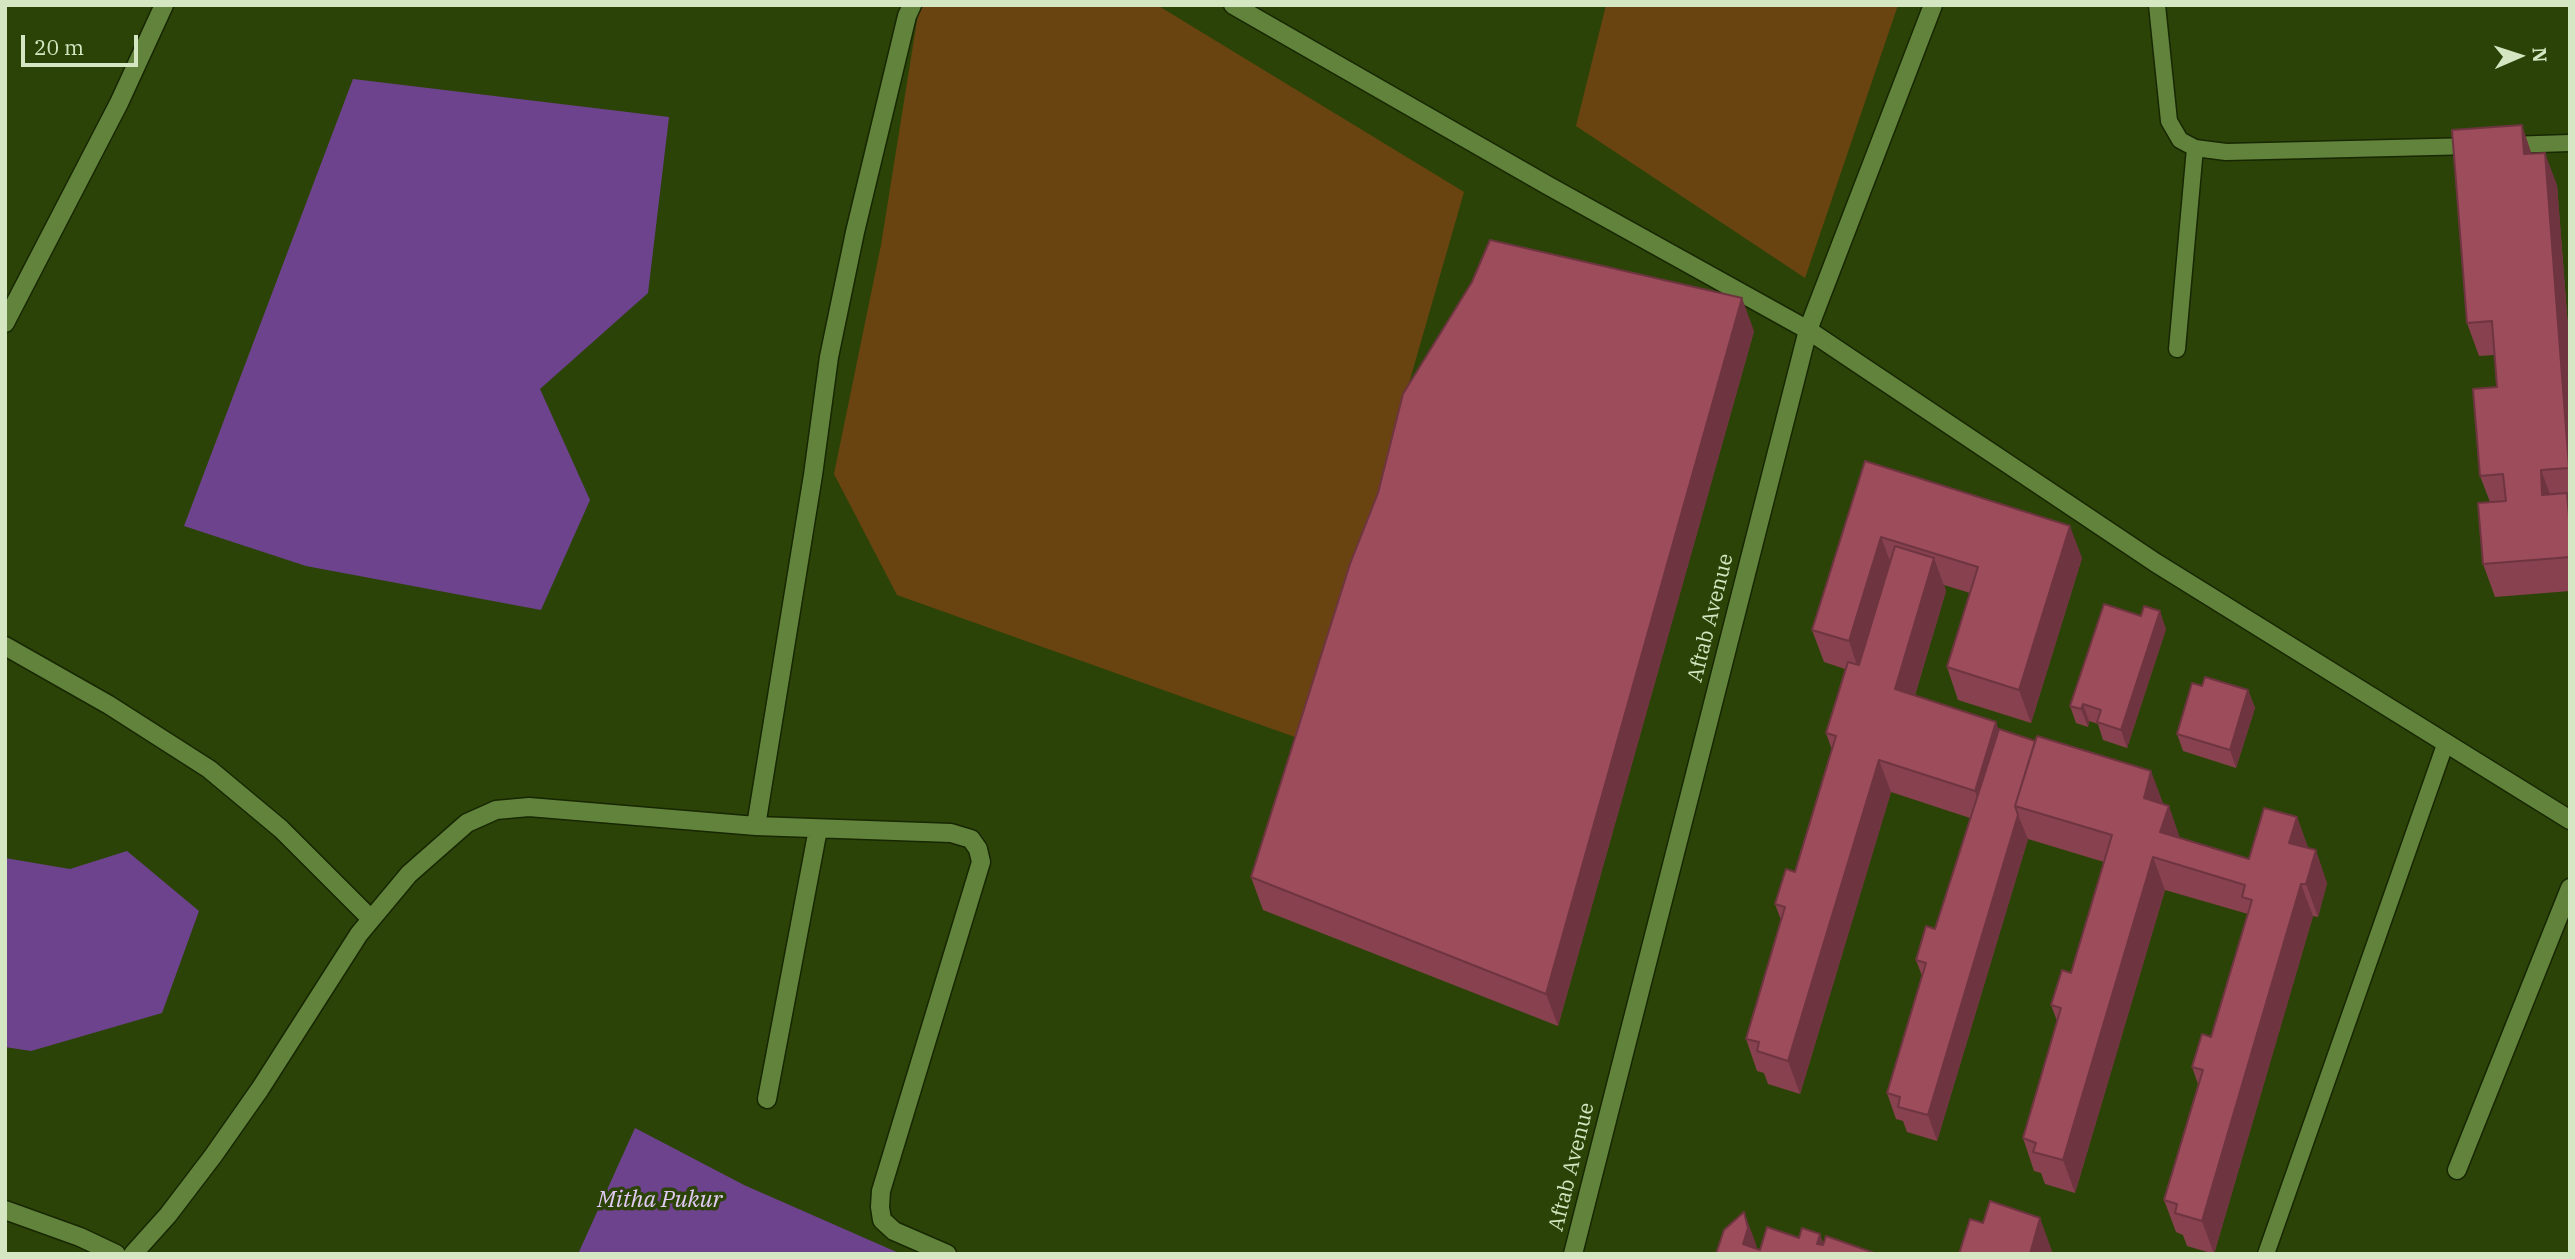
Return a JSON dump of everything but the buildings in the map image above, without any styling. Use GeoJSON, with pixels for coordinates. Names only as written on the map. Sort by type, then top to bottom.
{"type":"FeatureCollection","features":[{"type":"Feature","properties":{"kind":"street"},"geometry":{"type":"LineString","coordinates":[[5,323],[119,103],[164,5]]}},
{"type":"Feature","properties":{"kind":"street"},"geometry":{"type":"LineString","coordinates":[[757,826],[829,357],[855,232],[912,5]]}},
{"type":"Feature","properties":{"kind":"street","name":"Aftab Avenue"},"geometry":{"type":"LineString","coordinates":[[1573,1254],[1808,330],[1933,5]]}},
{"type":"Feature","properties":{"kind":"street"},"geometry":{"type":"LineString","coordinates":[[1235,6],[1547,185],[1808,330],[2156,563],[2570,820]]}},
{"type":"Feature","properties":{"kind":"street"},"geometry":{"type":"LineString","coordinates":[[5,646],[109,705],[209,769],[281,829],[371,919]]}},
{"type":"Feature","properties":{"kind":"street"},"geometry":{"type":"LineString","coordinates":[[133,1254],[168,1215],[221,1145],[359,934],[409,874],[467,823],[495,810],[529,807],[757,826],[951,833],[971,839],[978,849],[981,862],[880,1199],[882,1220],[894,1231],[947,1254]]}},
{"type":"Feature","properties":{"kind":"street"},"geometry":{"type":"LineString","coordinates":[[767,1099],[818,829]]}},
{"type":"Feature","properties":{"kind":"street"},"geometry":{"type":"LineString","coordinates":[[2457,1170],[2570,888]]}},
{"type":"Feature","properties":{"kind":"street"},"geometry":{"type":"LineString","coordinates":[[5,1210],[80,1237],[116,1254]]}},
{"type":"Feature","properties":{"kind":"lane"},"geometry":{"type":"LineString","coordinates":[[2157,5],[2169,121],[2179,140],[2195,148],[2226,152],[2570,143]]}},
{"type":"Feature","properties":{"kind":"lane"},"geometry":{"type":"LineString","coordinates":[[2177,349],[2195,148]]}},
{"type":"Feature","properties":{"kind":"lane"},"geometry":{"type":"LineString","coordinates":[[2266,1254],[2446,742]]}},
{"type":"Feature","properties":{"kind":"shaded area"},"geometry":{"type":"Polygon","coordinates":[[[924,5],[1157,5],[1464,192],[1306,741],[897,595],[834,474],[881,245],[918,14],[924,5]]]}},
{"type":"Feature","properties":{"kind":"shaded area"},"geometry":{"type":"Polygon","coordinates":[[[1606,5],[1898,5],[1805,278],[1576,126],[1606,5]]]}},
{"type":"Feature","properties":{"kind":"water"},"geometry":{"type":"Polygon","coordinates":[[[353,79],[669,117],[648,293],[540,389],[590,500],[541,610],[306,566],[184,526],[353,79]]]}},
{"type":"Feature","properties":{"kind":"water"},"geometry":{"type":"Polygon","coordinates":[[[127,851],[199,911],[162,1013],[31,1051],[5,1047],[5,858],[70,869],[127,851]]]}},
{"type":"Feature","properties":{"kind":"water","name":"Mitha Pukur"},"geometry":{"type":"Polygon","coordinates":[[[635,1128],[744,1185],[901,1254],[578,1254],[635,1128]]]}}]}
